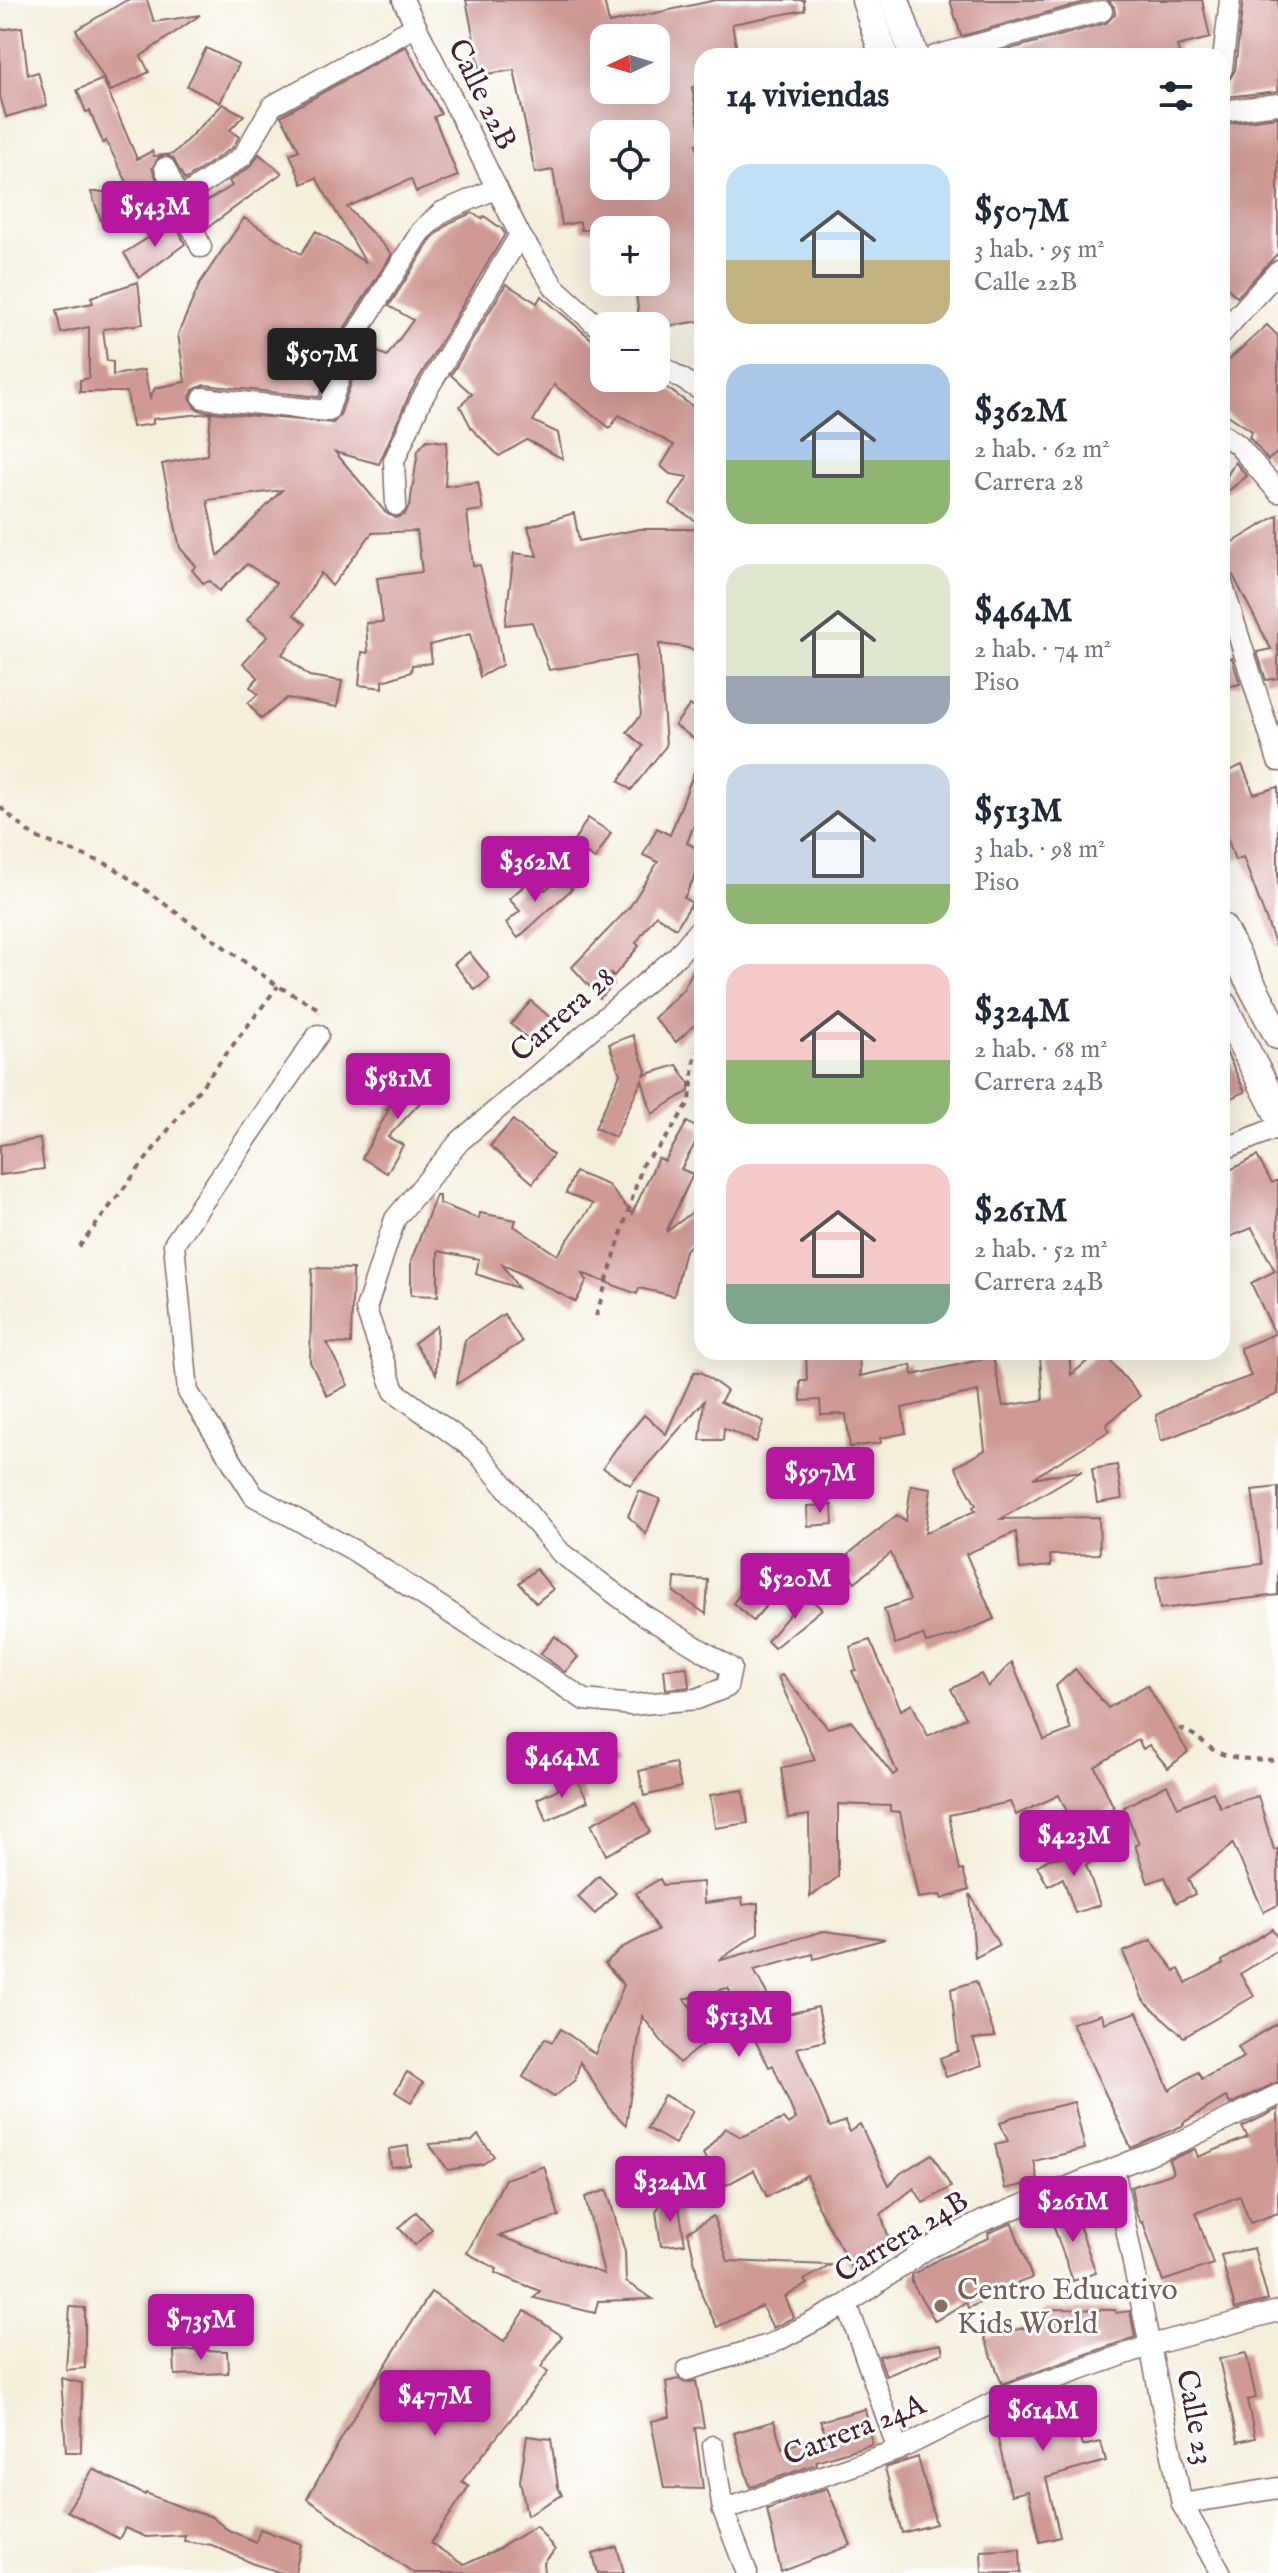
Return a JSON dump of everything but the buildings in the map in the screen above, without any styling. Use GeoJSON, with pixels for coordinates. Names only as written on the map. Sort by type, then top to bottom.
{"type":"FeatureCollection","features":[{"type":"Feature","properties":{"kind":"main road"},"geometry":{"type":"LineString","coordinates":[[866,0],[881,48]]}},
{"type":"Feature","properties":{"kind":"main road"},"geometry":{"type":"LineString","coordinates":[[895,0],[911,48]]}},
{"type":"Feature","properties":{"kind":"main road"},"geometry":{"type":"LineString","coordinates":[[1230,944],[1278,1035]]}},
{"type":"Feature","properties":{"kind":"main road"},"geometry":{"type":"LineString","coordinates":[[1230,1020],[1278,1113]]}},
{"type":"Feature","properties":{"kind":"street","name":"Calle 22B"},"geometry":{"type":"LineString","coordinates":[[403,0],[520,235],[555,288],[590,319]]}},
{"type":"Feature","properties":{"kind":"street"},"geometry":{"type":"LineString","coordinates":[[1224,48],[1230,0]]}},
{"type":"Feature","properties":{"kind":"street"},"geometry":{"type":"LineString","coordinates":[[965,48],[1102,11]]}},
{"type":"Feature","properties":{"kind":"street","name":"Calle 22B"},"geometry":{"type":"LineString","coordinates":[[180,199],[243,156],[272,106],[416,26]]}},
{"type":"Feature","properties":{"kind":"street"},"geometry":{"type":"LineString","coordinates":[[1230,110],[1278,104]]}},
{"type":"Feature","properties":{"kind":"street"},"geometry":{"type":"LineString","coordinates":[[165,168],[201,247]]}},
{"type":"Feature","properties":{"kind":"street","name":"Calle 22B"},"geometry":{"type":"LineString","coordinates":[[203,398],[328,411],[353,339],[422,230],[442,212],[497,188]]}},
{"type":"Feature","properties":{"kind":"street"},"geometry":{"type":"LineString","coordinates":[[396,505],[394,461],[421,400],[520,235]]}},
{"type":"Feature","properties":{"kind":"street"},"geometry":{"type":"LineString","coordinates":[[1230,324],[1278,271]]}},
{"type":"Feature","properties":{"kind":"street"},"geometry":{"type":"LineString","coordinates":[[670,372],[694,386]]}},
{"type":"Feature","properties":{"kind":"street"},"geometry":{"type":"LineString","coordinates":[[1230,439],[1278,492]]}},
{"type":"Feature","properties":{"kind":"street"},"geometry":{"type":"LineString","coordinates":[[1230,608],[1278,761]]}},
{"type":"Feature","properties":{"kind":"street","name":"Carrera 28"},"geometry":{"type":"LineString","coordinates":[[318,1035],[174,1244],[188,1392],[254,1496],[353,1550],[585,1700],[631,1705],[697,1699],[727,1687],[731,1668],[642,1614],[561,1553],[476,1451],[394,1391],[366,1309],[395,1219],[460,1141],[678,955],[694,936]]}},
{"type":"Feature","properties":{"kind":"street"},"geometry":{"type":"LineString","coordinates":[[1230,1147],[1278,1127]]}},
{"type":"Feature","properties":{"kind":"street","name":"Carrera 24B"},"geometry":{"type":"LineString","coordinates":[[687,2370],[771,2344],[847,2304],[925,2250],[983,2221],[1182,2141],[1278,2095]]}},
{"type":"Feature","properties":{"kind":"street","name":"Calle 23"},"geometry":{"type":"LineString","coordinates":[[1114,2169],[1182,2504],[1221,2573]]}},
{"type":"Feature","properties":{"kind":"street"},"geometry":{"type":"LineString","coordinates":[[847,2304],[898,2450]]}},
{"type":"Feature","properties":{"kind":"street","name":"Carrera 24A"},"geometry":{"type":"LineString","coordinates":[[723,2510],[898,2450],[1006,2396],[1151,2345],[1278,2311]]}},
{"type":"Feature","properties":{"kind":"street"},"geometry":{"type":"LineString","coordinates":[[713,2446],[723,2510],[747,2573]]}},
{"type":"Feature","properties":{"kind":"street"},"geometry":{"type":"LineString","coordinates":[[1182,2504],[1278,2488]]}},
{"type":"Feature","properties":{"kind":"path"},"geometry":{"type":"LineString","coordinates":[[0,807],[33,836],[112,866],[278,986],[319,1009],[318,1035]]}},
{"type":"Feature","properties":{"kind":"path"},"geometry":{"type":"LineString","coordinates":[[79,1247],[278,986]]}},
{"type":"Feature","properties":{"kind":"path"},"geometry":{"type":"LineString","coordinates":[[596,1316],[643,1163],[663,1143],[690,1101],[694,1065]]}},
{"type":"Feature","properties":{"kind":"path"},"geometry":{"type":"LineString","coordinates":[[1179,1728],[1198,1735],[1214,1750],[1240,1758],[1278,1760]]}},
{"type":"Feature","properties":{"kind":"place","name":"Centro Educativo Kids World"},"geometry":{"type":"Point","coordinates":[941,2306]}}]}
